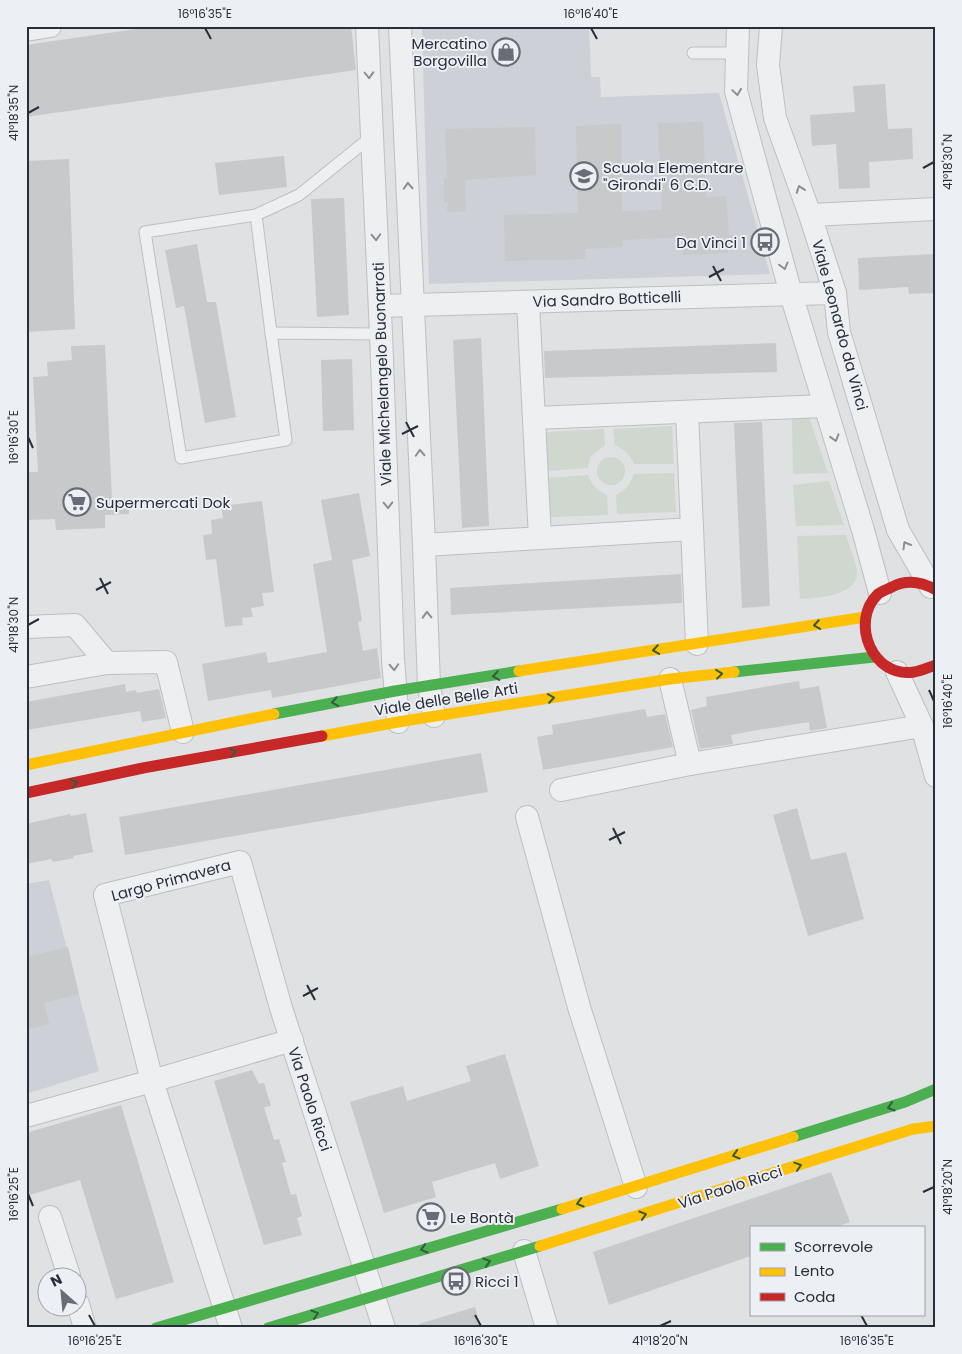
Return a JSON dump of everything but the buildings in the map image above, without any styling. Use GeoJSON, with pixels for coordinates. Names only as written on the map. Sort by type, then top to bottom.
{"type":"FeatureCollection","features":[{"type":"Feature","properties":{"kind":"street"},"geometry":{"type":"LineString","coordinates":[[26,30],[50,26]]}},
{"type":"Feature","properties":{"kind":"street","name":"Viale Michelangelo Buonarroti"},"geometry":{"type":"LineString","coordinates":[[367,26],[395,691],[398,722]]}},
{"type":"Feature","properties":{"kind":"street"},"geometry":{"type":"LineString","coordinates":[[400,26],[414,305],[428,686],[434,716]]}},
{"type":"Feature","properties":{"kind":"street"},"geometry":{"type":"LineString","coordinates":[[738,26],[736,91],[791,294],[863,530],[880,593]]}},
{"type":"Feature","properties":{"kind":"street","name":"Viale Leonardo da Vinci"},"geometry":{"type":"LineString","coordinates":[[771,26],[768,65],[775,118],[835,293],[839,332],[898,530],[934,589]]}},
{"type":"Feature","properties":{"kind":"street"},"geometry":{"type":"LineString","coordinates":[[810,216],[936,209]]}},
{"type":"Feature","properties":{"kind":"street","name":"Via Sandro Botticelli"},"geometry":{"type":"LineString","coordinates":[[380,306],[835,293]]}},
{"type":"Feature","properties":{"kind":"street"},"geometry":{"type":"LineString","coordinates":[[528,302],[540,538]]}},
{"type":"Feature","properties":{"kind":"street"},"geometry":{"type":"LineString","coordinates":[[534,418],[825,406]]}},
{"type":"Feature","properties":{"kind":"street"},"geometry":{"type":"LineString","coordinates":[[687,412],[697,644]]}},
{"type":"Feature","properties":{"kind":"street"},"geometry":{"type":"LineString","coordinates":[[424,544],[692,529]]}},
{"type":"Feature","properties":{"kind":"street"},"geometry":{"type":"LineString","coordinates":[[934,589],[913,582],[891,585],[870,603],[865,617],[864,631],[867,645],[874,657],[884,666],[897,672],[918,672],[925,671],[936,665]]}},
{"type":"Feature","properties":{"kind":"street","name":"Viale delle Belle Arti"},"geometry":{"type":"LineString","coordinates":[[26,765],[395,691],[865,617]]}},
{"type":"Feature","properties":{"kind":"street"},"geometry":{"type":"LineString","coordinates":[[26,627],[75,625],[107,663]]}},
{"type":"Feature","properties":{"kind":"street","name":"Viale delle Belle Arti"},"geometry":{"type":"LineString","coordinates":[[26,793],[143,768],[434,716],[670,679],[874,657]]}},
{"type":"Feature","properties":{"kind":"street"},"geometry":{"type":"LineString","coordinates":[[26,677],[107,663],[166,662],[183,732]]}},
{"type":"Feature","properties":{"kind":"street"},"geometry":{"type":"LineString","coordinates":[[897,672],[922,726],[936,776]]}},
{"type":"Feature","properties":{"kind":"street"},"geometry":{"type":"LineString","coordinates":[[670,679],[690,764]]}},
{"type":"Feature","properties":{"kind":"street"},"geometry":{"type":"LineString","coordinates":[[561,790],[690,764],[922,726]]}},
{"type":"Feature","properties":{"kind":"street"},"geometry":{"type":"LineString","coordinates":[[527,817],[579,1007],[636,1187]]}},
{"type":"Feature","properties":{"kind":"street","name":"Largo Primavera"},"geometry":{"type":"LineString","coordinates":[[152,1081],[105,895],[240,862],[281,1008],[292,1040]]}},
{"type":"Feature","properties":{"kind":"street","name":"Via Paolo Ricci"},"geometry":{"type":"LineString","coordinates":[[26,1116],[292,1040],[384,1328]]}},
{"type":"Feature","properties":{"kind":"street"},"geometry":{"type":"LineString","coordinates":[[152,1081],[228,1317]]}},
{"type":"Feature","properties":{"kind":"street","name":"Via Paolo Ricci"},"geometry":{"type":"LineString","coordinates":[[156,1328],[228,1317],[365,1266],[636,1187],[905,1102],[936,1089]]}},
{"type":"Feature","properties":{"kind":"street","name":"Via Paolo Ricci"},"geometry":{"type":"LineString","coordinates":[[268,1328],[654,1211],[913,1129],[936,1126]]}},
{"type":"Feature","properties":{"kind":"street"},"geometry":{"type":"LineString","coordinates":[[50,1217],[66,1266]]}},
{"type":"Feature","properties":{"kind":"street"},"geometry":{"type":"LineString","coordinates":[[524,1251],[547,1328]]}},
{"type":"Feature","properties":{"kind":"lane"},"geometry":{"type":"LineString","coordinates":[[693,53],[737,53]]}},
{"type":"Feature","properties":{"kind":"lane"},"geometry":{"type":"LineString","coordinates":[[256,215],[286,440],[181,458],[145,232],[256,215],[299,195],[371,137]]}},
{"type":"Feature","properties":{"kind":"lane"},"geometry":{"type":"LineString","coordinates":[[271,334],[381,334]]}},
{"type":"Feature","properties":{"kind":"shaded area","name":"Scuola Elementare \"Girondi\" 6 C.D."},"geometry":{"type":"Polygon","coordinates":[[[422,26],[589,26],[591,77],[600,77],[601,97],[719,93],[770,274],[429,284],[422,26]]]}},
{"type":"Feature","properties":{"kind":"shaded area"},"geometry":{"type":"Polygon","coordinates":[[[809,417],[828,473],[793,474],[792,418],[809,417]]]}},
{"type":"Feature","properties":{"kind":"shaded area"},"geometry":{"type":"Polygon","coordinates":[[[672,426],[674,464],[634,464],[627,453],[615,445],[613,429],[672,426]]]}},
{"type":"Feature","properties":{"kind":"shaded area"},"geometry":{"type":"Polygon","coordinates":[[[604,429],[605,445],[590,457],[588,468],[548,471],[546,432],[604,429]]]}},
{"type":"Feature","properties":{"kind":"shaded area"},"geometry":{"type":"Polygon","coordinates":[[[611,457],[621,461],[625,471],[621,481],[611,485],[601,481],[597,471],[601,461],[611,457]]]}},
{"type":"Feature","properties":{"kind":"shaded area"},"geometry":{"type":"Polygon","coordinates":[[[674,473],[676,512],[617,514],[616,495],[627,487],[634,474],[674,473]]]}},
{"type":"Feature","properties":{"kind":"shaded area"},"geometry":{"type":"Polygon","coordinates":[[[588,475],[595,487],[607,495],[608,515],[549,517],[548,478],[588,475]]]}},
{"type":"Feature","properties":{"kind":"shaded area"},"geometry":{"type":"Polygon","coordinates":[[[829,481],[844,525],[796,526],[793,485],[829,481]]]}},
{"type":"Feature","properties":{"kind":"shaded area"},"geometry":{"type":"Polygon","coordinates":[[[846,535],[857,573],[855,581],[850,587],[834,594],[800,599],[797,536],[846,535]]]}},
{"type":"Feature","properties":{"kind":"shaded area"},"geometry":{"type":"Polygon","coordinates":[[[49,880],[99,1071],[26,1094],[26,884],[49,880]]]}},
{"type":"Feature","properties":{"kind":"traffic: fast"},"geometry":{"type":"LineString","coordinates":[[734,672],[874,657]]}},
{"type":"Feature","properties":{"kind":"traffic: fast"},"geometry":{"type":"LineString","coordinates":[[274,714],[395,691],[519,671]]}},
{"type":"Feature","properties":{"kind":"traffic: fast"},"geometry":{"type":"LineString","coordinates":[[793,1137],[905,1102],[936,1089]]}},
{"type":"Feature","properties":{"kind":"traffic: fast"},"geometry":{"type":"LineString","coordinates":[[156,1328],[562,1209]]}},
{"type":"Feature","properties":{"kind":"traffic: fast"},"geometry":{"type":"LineString","coordinates":[[268,1328],[540,1246]]}},
{"type":"Feature","properties":{"kind":"traffic: slow"},"geometry":{"type":"LineString","coordinates":[[519,671],[865,617]]}},
{"type":"Feature","properties":{"kind":"traffic: slow"},"geometry":{"type":"LineString","coordinates":[[322,736],[398,722],[670,679],[734,672]]}},
{"type":"Feature","properties":{"kind":"traffic: slow"},"geometry":{"type":"LineString","coordinates":[[26,765],[274,714]]}},
{"type":"Feature","properties":{"kind":"traffic: slow"},"geometry":{"type":"LineString","coordinates":[[540,1246],[913,1129],[936,1126]]}},
{"type":"Feature","properties":{"kind":"traffic: slow"},"geometry":{"type":"LineString","coordinates":[[562,1209],[793,1137]]}},
{"type":"Feature","properties":{"kind":"traffic: jam"},"geometry":{"type":"LineString","coordinates":[[936,590],[925,585],[909,582],[883,591],[878,594],[870,606],[866,619],[866,633],[870,646],[877,658],[887,667],[899,672],[914,672],[936,665]]}},
{"type":"Feature","properties":{"kind":"traffic: jam"},"geometry":{"type":"LineString","coordinates":[[26,793],[143,768],[322,736]]}},
{"type":"Feature","properties":{"kind":"place","name":"Mercatino Borgovilla"},"geometry":{"type":"Point","coordinates":[506,52]}},
{"type":"Feature","properties":{"kind":"place","name":"Scuola Elementare \"Girondi\" 6 C.D."},"geometry":{"type":"Point","coordinates":[584,176]}},
{"type":"Feature","properties":{"kind":"place","name":"Da Vinci 1"},"geometry":{"type":"Point","coordinates":[765,242]}},
{"type":"Feature","properties":{"kind":"place","name":"Supermercati Dok"},"geometry":{"type":"Point","coordinates":[77,502]}},
{"type":"Feature","properties":{"kind":"place","name":"Le Bontà"},"geometry":{"type":"Point","coordinates":[431,1217]}},
{"type":"Feature","properties":{"kind":"place","name":"Ricci 1"},"geometry":{"type":"Point","coordinates":[456,1281]}}]}
